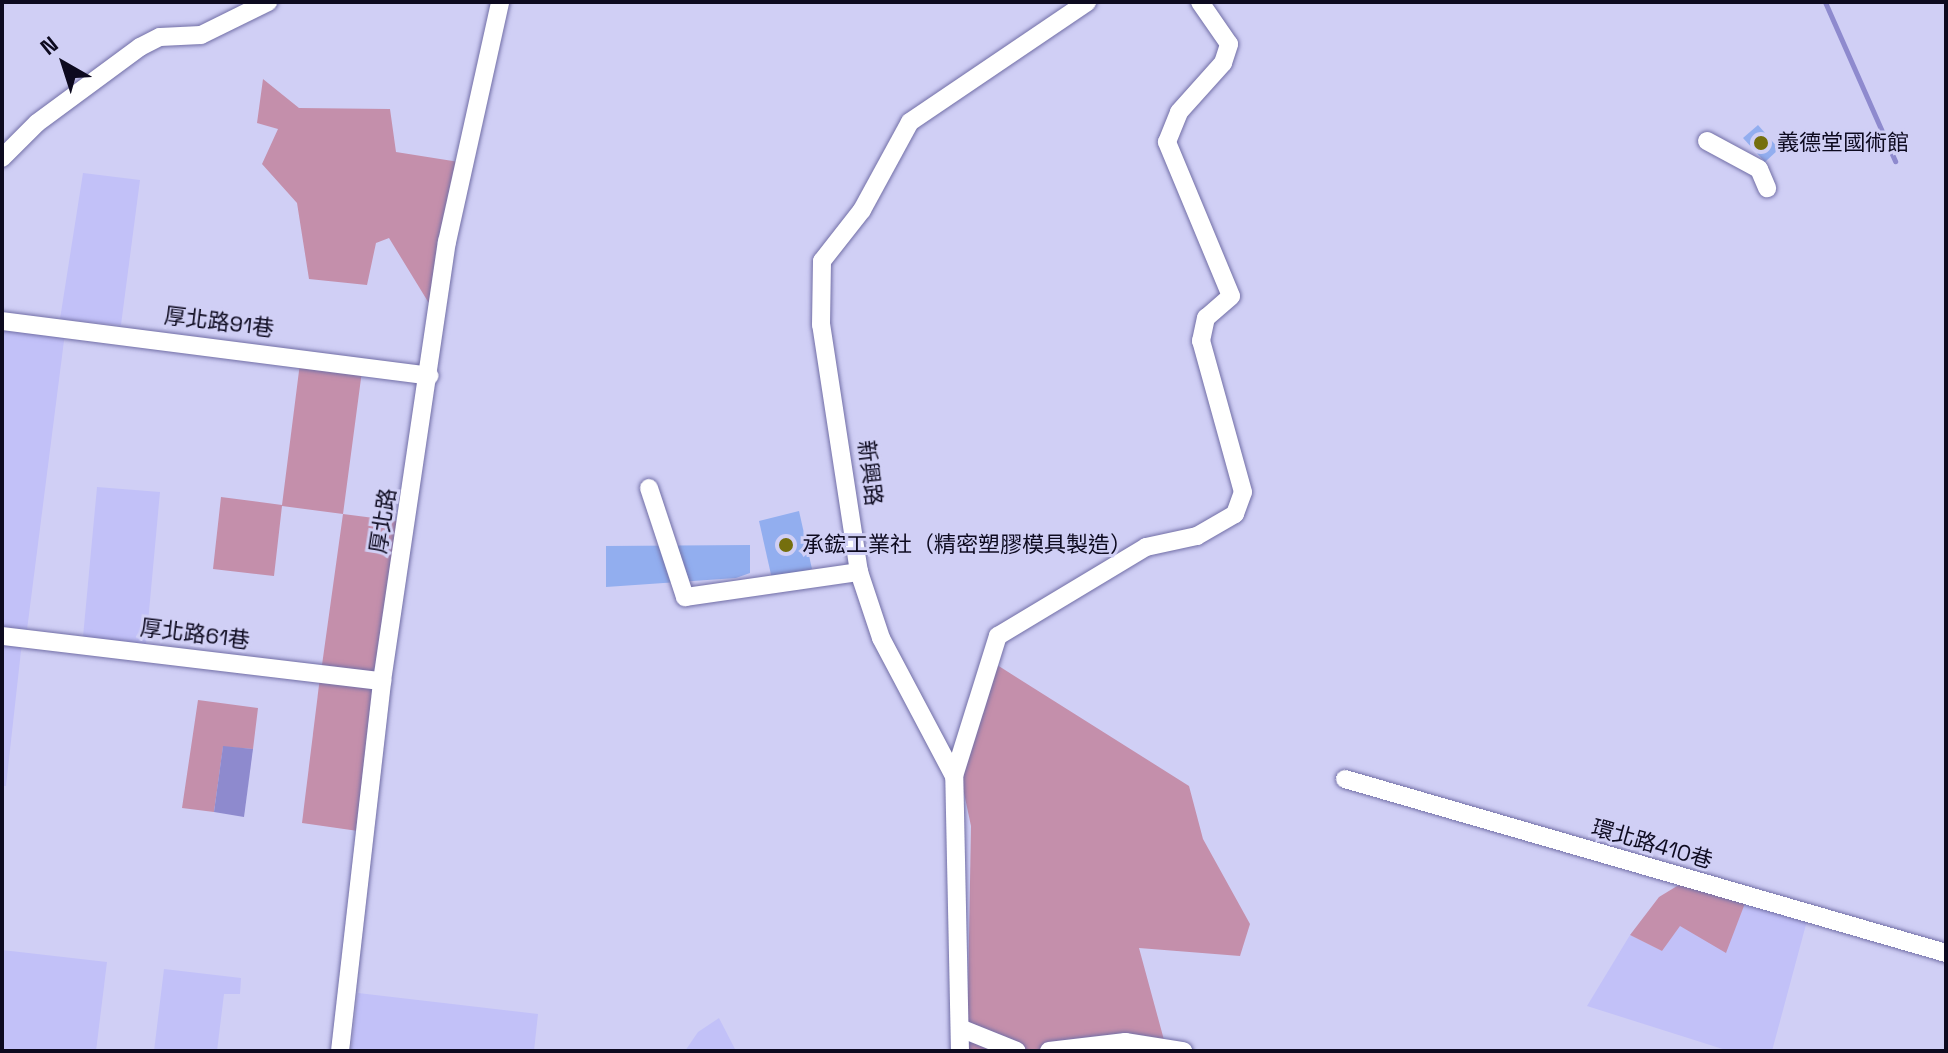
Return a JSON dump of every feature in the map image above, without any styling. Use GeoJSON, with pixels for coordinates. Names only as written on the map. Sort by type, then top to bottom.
{"type":"FeatureCollection","features":[{"type":"Feature","properties":{"kind":"street"},"geometry":{"type":"LineString","coordinates":[[2,158],[37,123],[140,47],[160,37],[201,35],[268,2]]}},
{"type":"Feature","properties":{"kind":"street","name":"厚北路"},"geometry":{"type":"LineString","coordinates":[[340,1051],[382,681],[447,242],[500,2]]}},
{"type":"Feature","properties":{"kind":"street","name":"新興路"},"geometry":{"type":"LineString","coordinates":[[960,1051],[954,776],[881,638],[859,572],[821,325],[822,261],[862,210],[910,122],[1087,2]]}},
{"type":"Feature","properties":{"kind":"street"},"geometry":{"type":"LineString","coordinates":[[954,776],[998,636],[1146,547],[1197,536],[1223,522],[1235,514],[1243,492],[1201,341],[1206,318],[1231,296],[1167,142],[1179,112],[1223,63],[1229,44],[1200,2]]}},
{"type":"Feature","properties":{"kind":"street"},"geometry":{"type":"LineString","coordinates":[[1707,141],[1759,169],[1767,188]]}},
{"type":"Feature","properties":{"kind":"street","name":"厚北路91巷"},"geometry":{"type":"LineString","coordinates":[[2,321],[429,376]]}},
{"type":"Feature","properties":{"kind":"street"},"geometry":{"type":"LineString","coordinates":[[649,488],[685,597],[859,572]]}},
{"type":"Feature","properties":{"kind":"street","name":"厚北路61巷"},"geometry":{"type":"LineString","coordinates":[[2,636],[382,681]]}},
{"type":"Feature","properties":{"kind":"street","name":"環北路410巷"},"geometry":{"type":"LineString","coordinates":[[1345,779],[1946,953]]}},
{"type":"Feature","properties":{"kind":"street"},"geometry":{"type":"LineString","coordinates":[[960,1028],[1017,1051]]}},
{"type":"Feature","properties":{"kind":"street"},"geometry":{"type":"LineString","coordinates":[[1049,1051],[1125,1042],[1183,1051]]}},
{"type":"Feature","properties":{"kind":"shaded area"},"geometry":{"type":"Polygon","coordinates":[[[263,79],[299,108],[390,109],[396,152],[459,162],[438,318],[389,238],[376,243],[367,285],[309,279],[297,203],[262,164],[278,129],[257,123],[263,79]]]}},
{"type":"Feature","properties":{"kind":"shaded area"},"geometry":{"type":"Polygon","coordinates":[[[83,173],[140,180],[121,325],[60,319],[83,173]]]}},
{"type":"Feature","properties":{"kind":"shaded area"},"geometry":{"type":"Polygon","coordinates":[[[2,325],[65,333],[27,630],[2,627],[2,325]]]}},
{"type":"Feature","properties":{"kind":"shaded area"},"geometry":{"type":"Polygon","coordinates":[[[300,363],[362,371],[343,514],[282,506],[274,576],[213,569],[221,497],[282,505],[300,363]]]}},
{"type":"Feature","properties":{"kind":"shaded area"},"geometry":{"type":"Polygon","coordinates":[[[97,487],[160,492],[146,644],[83,637],[97,487]]]}},
{"type":"Feature","properties":{"kind":"shaded area"},"geometry":{"type":"Polygon","coordinates":[[[343,514],[405,522],[382,668],[374,672],[322,665],[343,514]]]}},
{"type":"Feature","properties":{"kind":"shaded area"},"geometry":{"type":"Polygon","coordinates":[[[2,639],[22,642],[6,786],[2,786],[2,639]]]}},
{"type":"Feature","properties":{"kind":"shaded area"},"geometry":{"type":"Polygon","coordinates":[[[994,663],[1189,786],[1203,839],[1250,924],[1240,956],[1139,948],[1167,1051],[967,1051],[971,826],[958,765],[994,663]]]}},
{"type":"Feature","properties":{"kind":"shaded area"},"geometry":{"type":"Polygon","coordinates":[[[320,677],[374,683],[365,832],[302,823],[320,677]]]}},
{"type":"Feature","properties":{"kind":"shaded area"},"geometry":{"type":"Polygon","coordinates":[[[198,700],[258,708],[253,749],[223,747],[214,812],[182,808],[198,700]]]}},
{"type":"Feature","properties":{"kind":"shaded area"},"geometry":{"type":"Polygon","coordinates":[[[223,746],[253,749],[244,817],[214,812],[223,746]]]}},
{"type":"Feature","properties":{"kind":"shaded area"},"geometry":{"type":"Polygon","coordinates":[[[1682,883],[1747,898],[1726,953],[1680,926],[1662,951],[1630,935],[1659,897],[1682,883]]]}},
{"type":"Feature","properties":{"kind":"shaded area"},"geometry":{"type":"Polygon","coordinates":[[[1747,898],[1808,917],[1772,1051],[1729,1051],[1587,1006],[1630,935],[1662,951],[1680,925],[1747,898]]]}},
{"type":"Feature","properties":{"kind":"shaded area"},"geometry":{"type":"Polygon","coordinates":[[[2,950],[107,962],[96,1051],[2,1051],[2,950]]]}},
{"type":"Feature","properties":{"kind":"shaded area"},"geometry":{"type":"Polygon","coordinates":[[[164,969],[241,978],[240,994],[224,994],[217,1051],[154,1051],[164,969]]]}},
{"type":"Feature","properties":{"kind":"shaded area"},"geometry":{"type":"Polygon","coordinates":[[[358,993],[538,1014],[534,1051],[351,1051],[358,993]]]}},
{"type":"Feature","properties":{"kind":"shaded area"},"geometry":{"type":"Polygon","coordinates":[[[719,1018],[736,1051],[685,1051],[698,1032],[719,1018]]]}},
{"type":"Feature","properties":{"kind":"building","name":"義德堂國術館"},"geometry":{"type":"Polygon","coordinates":[[[1758,125],[1779,149],[1765,162],[1743,138],[1758,125]]]}},
{"type":"Feature","properties":{"kind":"building","name":"承鋐工業社（精密塑膠模具製造）"},"geometry":{"type":"Polygon","coordinates":[[[799,511],[812,569],[772,579],[759,521],[799,511]]]}},
{"type":"Feature","properties":{"kind":"building"},"geometry":{"type":"Polygon","coordinates":[[[750,545],[750,573],[736,578],[606,587],[606,546],[750,545]]]}},
{"type":"Feature","properties":{"kind":"waterway"},"geometry":{"type":"LineString","coordinates":[[1825,2],[1895,161]]}},
{"type":"Feature","properties":{"kind":"place","name":"義德堂國術館"},"geometry":{"type":"Point","coordinates":[1761,143]}},
{"type":"Feature","properties":{"kind":"place","name":"承鋐工業社（精密塑膠模具製造）"},"geometry":{"type":"Point","coordinates":[786,545]}}]}
